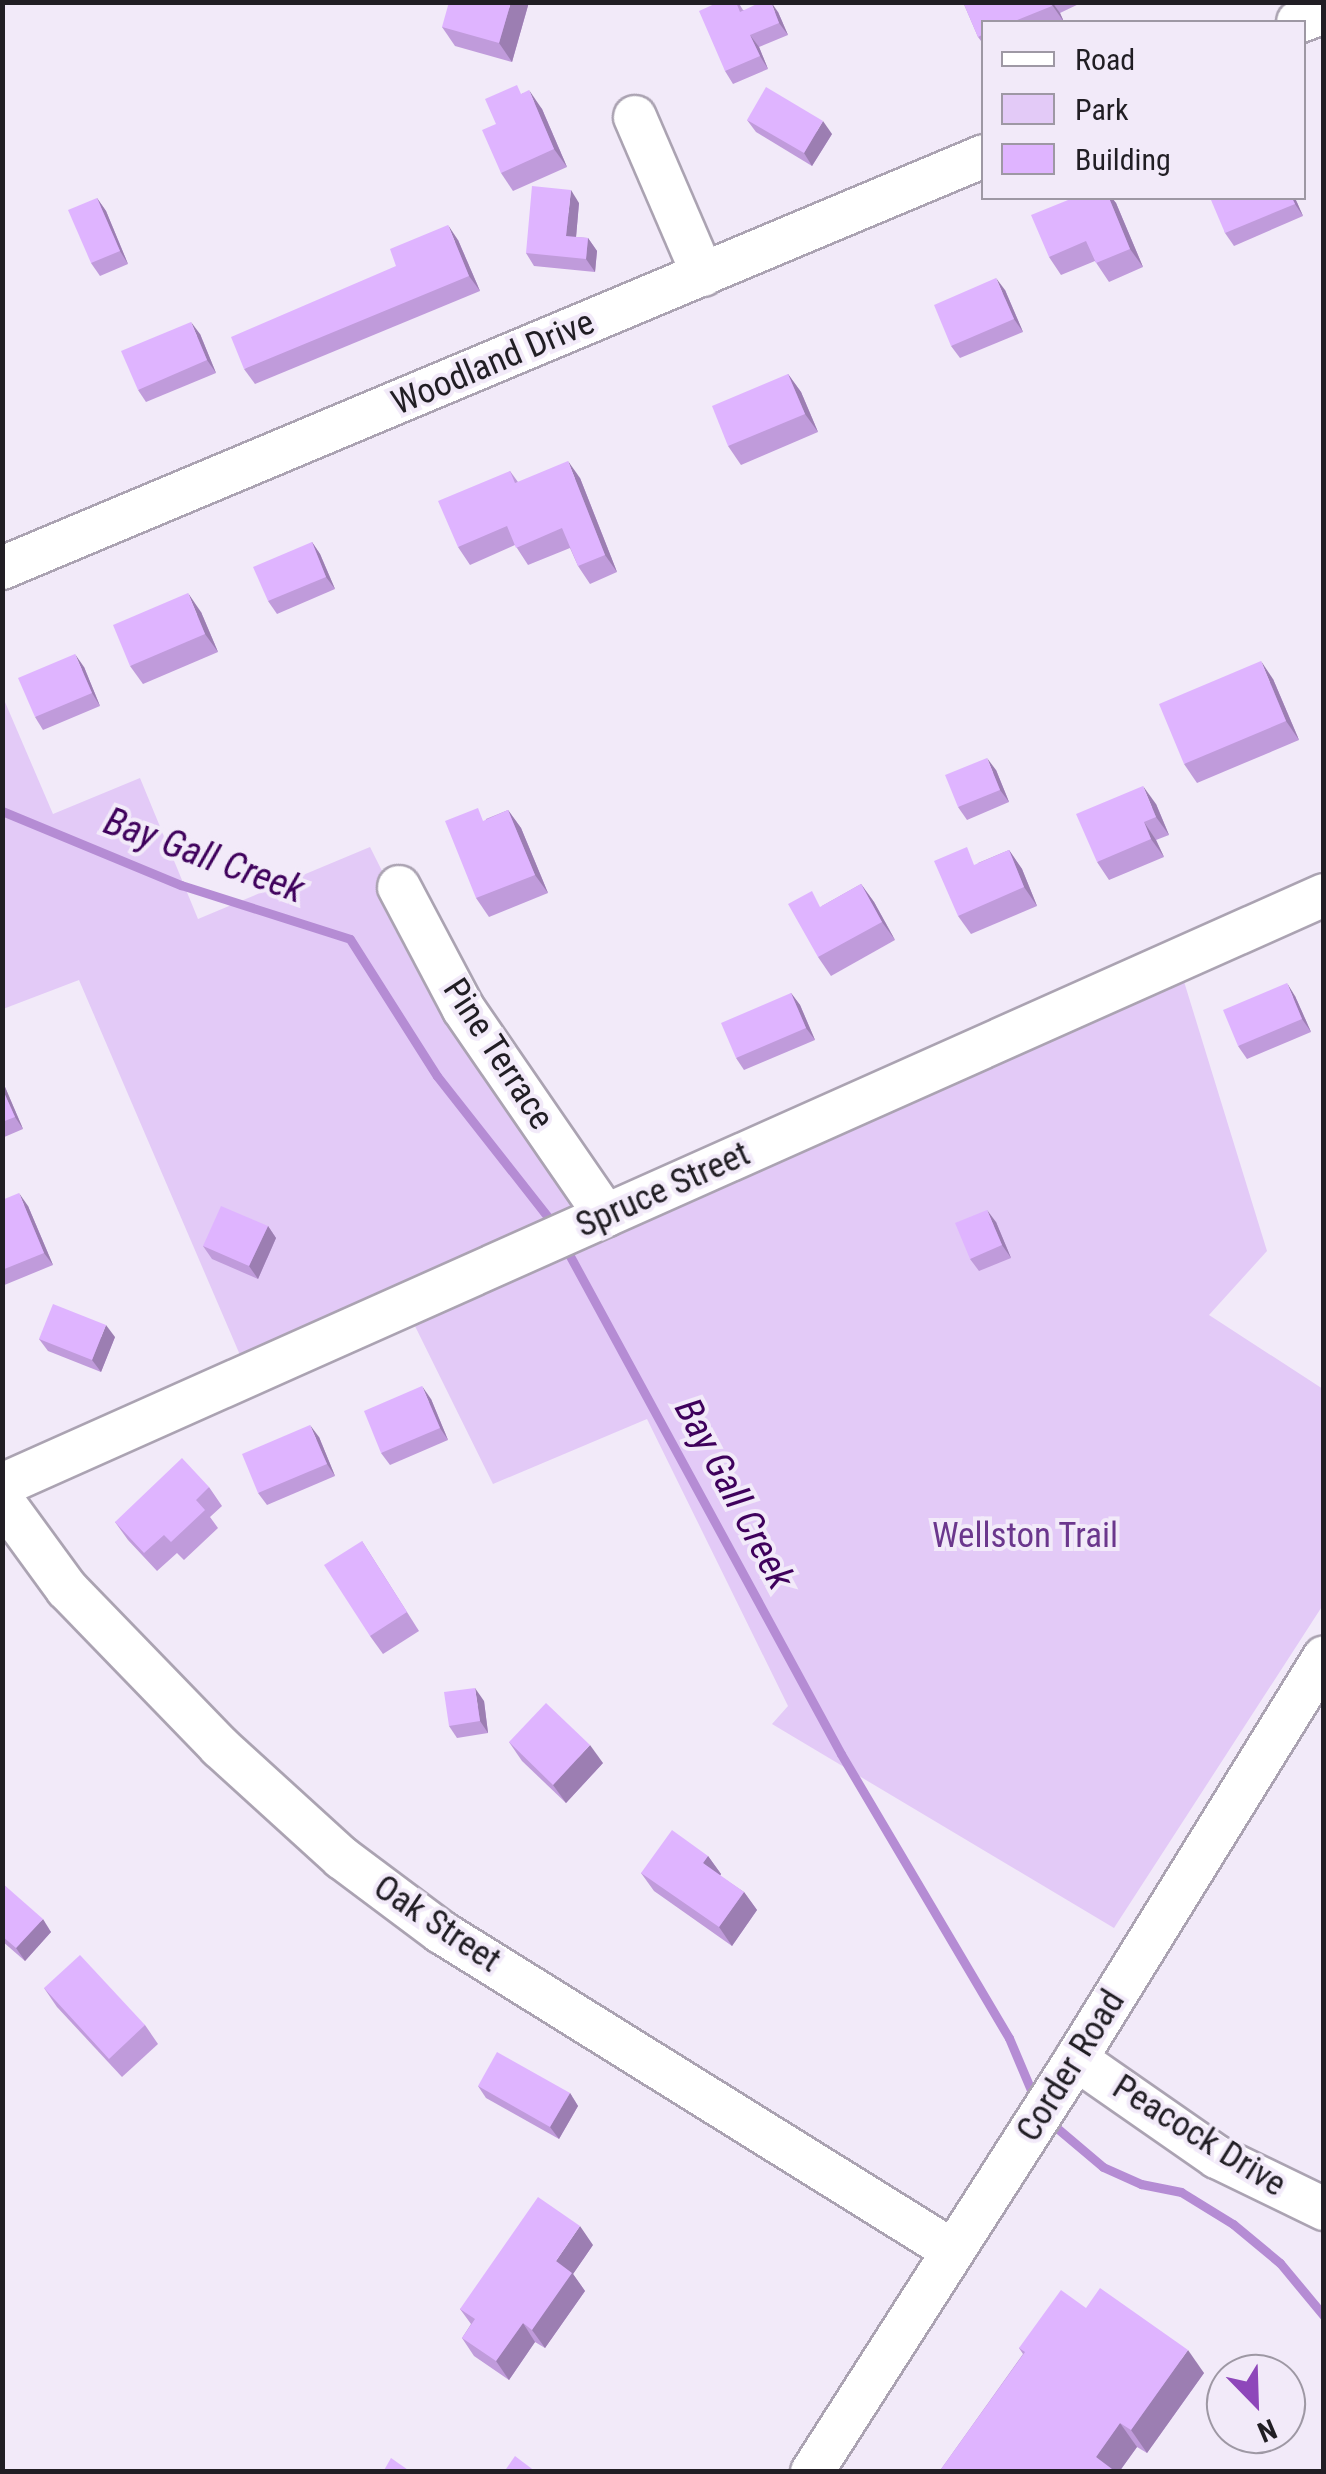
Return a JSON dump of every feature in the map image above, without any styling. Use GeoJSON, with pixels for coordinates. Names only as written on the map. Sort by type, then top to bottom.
{"type":"FeatureCollection","features":[{"type":"Feature","properties":{"kind":"street"},"geometry":{"type":"LineString","coordinates":[[635,117],[703,275]]}},
{"type":"Feature","properties":{"kind":"street","name":"Woodland Drive"},"geometry":{"type":"LineString","coordinates":[[2,568],[981,157]]}},
{"type":"Feature","properties":{"kind":"street","name":"Pine Terrace"},"geometry":{"type":"LineString","coordinates":[[399,887],[463,1008],[599,1219]]}},
{"type":"Feature","properties":{"kind":"street","name":"Spruce Street"},"geometry":{"type":"LineString","coordinates":[[2,1485],[1324,895]]}},
{"type":"Feature","properties":{"kind":"street","name":"Oak Street"},"geometry":{"type":"LineString","coordinates":[[2,1500],[66,1589],[220,1747],[342,1858],[441,1932],[953,2251]]}},
{"type":"Feature","properties":{"kind":"street","name":"Corder Road"},"geometry":{"type":"LineString","coordinates":[[812,2472],[1076,2060],[1324,1656]]}},
{"type":"Feature","properties":{"kind":"street","name":"Peacock Drive"},"geometry":{"type":"LineString","coordinates":[[1076,2060],[1217,2157],[1324,2209]]}},
{"type":"Feature","properties":{"kind":"green space"},"geometry":{"type":"Polygon","coordinates":[[[2,695],[53,814],[140,778],[198,919],[370,847],[457,1020],[594,1211],[243,1362],[79,980],[3,1009],[2,695]]]}},
{"type":"Feature","properties":{"kind":"green space","name":"Wellston Trail"},"geometry":{"type":"Polygon","coordinates":[[[1182,975],[1267,1251],[1209,1315],[1323,1389],[1323,1605],[1114,1928],[772,1724],[788,1706],[647,1419],[493,1484],[411,1318],[1182,975]]]}},
{"type":"Feature","properties":{"kind":"building"},"geometry":{"type":"Polygon","coordinates":[[[449,2],[511,2],[499,43],[442,27],[449,2]]]}},
{"type":"Feature","properties":{"kind":"building"},"geometry":{"type":"Polygon","coordinates":[[[719,2],[736,2],[740,12],[761,2],[771,2],[779,23],[750,35],[760,56],[725,71],[699,11],[719,2]]]}},
{"type":"Feature","properties":{"kind":"building"},"geometry":{"type":"Polygon","coordinates":[[[963,2],[1050,2],[1052,6],[1017,20],[981,20],[978,37],[963,2]]]}},
{"type":"Feature","properties":{"kind":"building"},"geometry":{"type":"Polygon","coordinates":[[[517,85],[521,94],[529,90],[554,149],[501,173],[482,130],[496,124],[485,99],[517,85]]]}},
{"type":"Feature","properties":{"kind":"building"},"geometry":{"type":"Polygon","coordinates":[[[766,87],[823,121],[804,153],[747,120],[766,87]]]}},
{"type":"Feature","properties":{"kind":"building"},"geometry":{"type":"Polygon","coordinates":[[[532,186],[571,190],[566,236],[588,238],[586,259],[526,253],[532,186]]]}},
{"type":"Feature","properties":{"kind":"building"},"geometry":{"type":"Polygon","coordinates":[[[97,198],[120,251],[91,263],[68,210],[97,198]]]}},
{"type":"Feature","properties":{"kind":"building"},"geometry":{"type":"Polygon","coordinates":[[[1068,200],[1110,200],[1130,249],[1096,263],[1086,241],[1049,257],[1031,215],[1068,200]]]}},
{"type":"Feature","properties":{"kind":"building"},"geometry":{"type":"Polygon","coordinates":[[[1211,200],[1293,200],[1295,204],[1225,233],[1211,200]]]}},
{"type":"Feature","properties":{"kind":"building"},"geometry":{"type":"Polygon","coordinates":[[[448,225],[469,276],[244,369],[231,337],[396,266],[390,249],[448,225]]]}},
{"type":"Feature","properties":{"kind":"building"},"geometry":{"type":"Polygon","coordinates":[[[996,278],[1014,319],[951,346],[934,305],[996,278]]]}},
{"type":"Feature","properties":{"kind":"building"},"geometry":{"type":"Polygon","coordinates":[[[191,322],[207,360],[138,390],[121,351],[191,322]]]}},
{"type":"Feature","properties":{"kind":"building"},"geometry":{"type":"Polygon","coordinates":[[[788,374],[805,414],[728,446],[712,406],[788,374]]]}},
{"type":"Feature","properties":{"kind":"building"},"geometry":{"type":"Polygon","coordinates":[[[568,461],[605,555],[578,566],[562,528],[516,548],[507,526],[458,547],[438,501],[510,471],[515,483],[568,461]]]}},
{"type":"Feature","properties":{"kind":"building"},"geometry":{"type":"Polygon","coordinates":[[[312,542],[326,577],[268,601],[253,567],[312,542]]]}},
{"type":"Feature","properties":{"kind":"building"},"geometry":{"type":"Polygon","coordinates":[[[188,593],[205,634],[130,666],[113,625],[188,593]]]}},
{"type":"Feature","properties":{"kind":"building"},"geometry":{"type":"Polygon","coordinates":[[[75,654],[92,693],[35,717],[18,678],[75,654]]]}},
{"type":"Feature","properties":{"kind":"building"},"geometry":{"type":"Polygon","coordinates":[[[1261,661],[1286,721],[1184,764],[1159,704],[1261,661]]]}},
{"type":"Feature","properties":{"kind":"building"},"geometry":{"type":"Polygon","coordinates":[[[987,758],[1000,790],[958,807],[945,775],[987,758]]]}},
{"type":"Feature","properties":{"kind":"building"},"geometry":{"type":"Polygon","coordinates":[[[1143,786],[1156,817],[1144,822],[1151,839],[1097,862],[1076,814],[1143,786]]]}},
{"type":"Feature","properties":{"kind":"building"},"geometry":{"type":"Polygon","coordinates":[[[478,808],[483,821],[508,810],[535,875],[476,898],[445,821],[478,808]]]}},
{"type":"Feature","properties":{"kind":"building"},"geometry":{"type":"Polygon","coordinates":[[[967,847],[974,865],[1009,850],[1024,887],[958,916],[934,861],[967,847]]]}},
{"type":"Feature","properties":{"kind":"building"},"geometry":{"type":"Polygon","coordinates":[[[861,884],[882,922],[818,957],[788,904],[812,891],[820,907],[861,884]]]}},
{"type":"Feature","properties":{"kind":"building"},"geometry":{"type":"Polygon","coordinates":[[[1287,983],[1302,1019],[1238,1046],[1223,1010],[1287,983]]]}},
{"type":"Feature","properties":{"kind":"building"},"geometry":{"type":"Polygon","coordinates":[[[791,993],[806,1028],[736,1058],[721,1023],[791,993]]]}},
{"type":"Feature","properties":{"kind":"building"},"geometry":{"type":"Polygon","coordinates":[[[2,1088],[15,1117],[2,1122],[2,1088]]]}},
{"type":"Feature","properties":{"kind":"building"},"geometry":{"type":"Polygon","coordinates":[[[19,1193],[44,1253],[2,1270],[2,1200],[19,1193]]]}},
{"type":"Feature","properties":{"kind":"building"},"geometry":{"type":"Polygon","coordinates":[[[221,1206],[268,1226],[249,1266],[203,1246],[221,1206]]]}},
{"type":"Feature","properties":{"kind":"building"},"geometry":{"type":"Polygon","coordinates":[[[987,1210],[1002,1245],[970,1259],[955,1223],[987,1210]]]}},
{"type":"Feature","properties":{"kind":"building"},"geometry":{"type":"Polygon","coordinates":[[[53,1304],[106,1325],[92,1360],[39,1339],[53,1304]]]}},
{"type":"Feature","properties":{"kind":"building"},"geometry":{"type":"Polygon","coordinates":[[[422,1386],[440,1428],[381,1453],[364,1411],[422,1386]]]}},
{"type":"Feature","properties":{"kind":"building"},"geometry":{"type":"Polygon","coordinates":[[[310,1425],[327,1464],[258,1493],[242,1454],[310,1425]]]}},
{"type":"Feature","properties":{"kind":"building"},"geometry":{"type":"Polygon","coordinates":[[[182,1458],[209,1487],[196,1500],[205,1510],[171,1542],[164,1535],[144,1553],[115,1522],[182,1458]]]}},
{"type":"Feature","properties":{"kind":"building"},"geometry":{"type":"Polygon","coordinates":[[[362,1541],[407,1612],[370,1636],[324,1565],[362,1541]]]}},
{"type":"Feature","properties":{"kind":"building"},"geometry":{"type":"Polygon","coordinates":[[[475,1688],[480,1721],[449,1726],[444,1692],[475,1688]]]}},
{"type":"Feature","properties":{"kind":"building"},"geometry":{"type":"Polygon","coordinates":[[[546,1703],[590,1745],[553,1785],[509,1742],[546,1703]]]}},
{"type":"Feature","properties":{"kind":"building"},"geometry":{"type":"Polygon","coordinates":[[[672,1830],[708,1856],[703,1863],[744,1892],[719,1927],[641,1873],[672,1830]]]}},
{"type":"Feature","properties":{"kind":"building"},"geometry":{"type":"Polygon","coordinates":[[[2,1883],[43,1919],[16,1948],[2,1936],[2,1883]]]}},
{"type":"Feature","properties":{"kind":"building"},"geometry":{"type":"Polygon","coordinates":[[[80,1955],[145,2025],[109,2059],[44,1988],[80,1955]]]}},
{"type":"Feature","properties":{"kind":"building"},"geometry":{"type":"Polygon","coordinates":[[[497,2052],[570,2093],[550,2127],[478,2086],[497,2052]]]}},
{"type":"Feature","properties":{"kind":"building"},"geometry":{"type":"Polygon","coordinates":[[[538,2197],[580,2226],[556,2261],[572,2273],[532,2330],[523,2323],[496,2361],[462,2338],[475,2319],[460,2309],[538,2197]]]}},
{"type":"Feature","properties":{"kind":"building"},"geometry":{"type":"Polygon","coordinates":[[[1100,2288],[1188,2350],[1131,2430],[1120,2423],[1096,2457],[1116,2472],[939,2472],[1025,2352],[1019,2348],[1061,2290],[1086,2308],[1100,2288]]]}},
{"type":"Feature","properties":{"kind":"building"},"geometry":{"type":"Polygon","coordinates":[[[515,2456],[536,2472],[504,2472],[515,2456]]]}},
{"type":"Feature","properties":{"kind":"building"},"geometry":{"type":"Polygon","coordinates":[[[391,2458],[411,2472],[383,2472],[391,2458]]]}},
{"type":"Feature","properties":{"kind":"waterway","name":"Bay Gall Creek"},"geometry":{"type":"LineString","coordinates":[[2,811],[181,885],[350,939],[437,1076],[555,1226]]}},
{"type":"Feature","properties":{"kind":"waterway","name":"Bay Gall Creek"},"geometry":{"type":"LineString","coordinates":[[564,1245],[841,1754],[1009,2038],[1036,2102]]}},
{"type":"Feature","properties":{"kind":"waterway","name":"Bay Gall Creek"},"geometry":{"type":"LineString","coordinates":[[1051,2123],[1103,2167],[1141,2184],[1181,2192],[1233,2224],[1280,2263],[1324,2316]]}}]}
